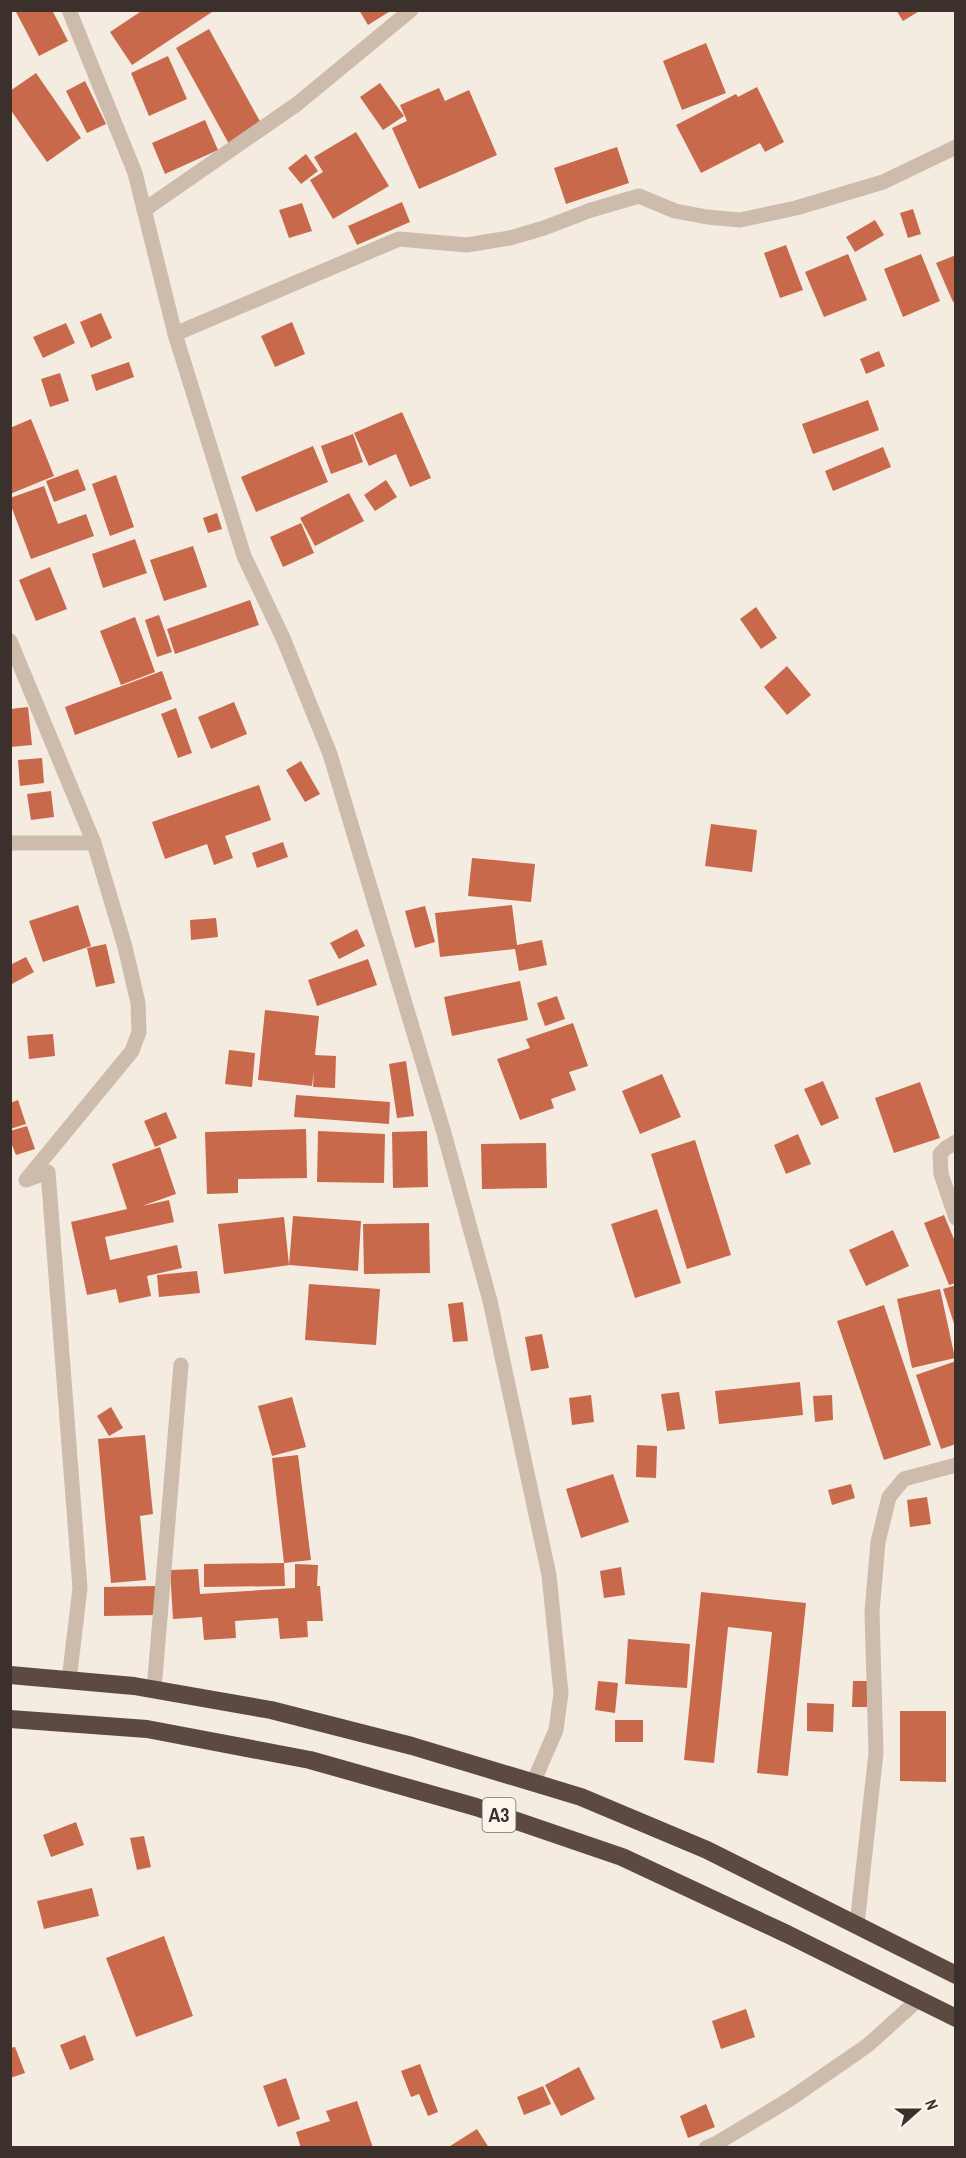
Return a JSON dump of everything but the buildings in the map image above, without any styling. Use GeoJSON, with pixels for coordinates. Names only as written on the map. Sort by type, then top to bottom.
{"type":"FeatureCollection","features":[{"type":"Feature","properties":{"kind":"highway","name":"A3"},"geometry":{"type":"LineString","coordinates":[[10,1675],[154,1690],[271,1710],[412,1746],[581,1797],[707,1850],[956,1975]]}},
{"type":"Feature","properties":{"kind":"highway","name":"A3"},"geometry":{"type":"LineString","coordinates":[[10,1719],[147,1729],[310,1760],[476,1807],[622,1857],[787,1934],[956,2018]]}},
{"type":"Feature","properties":{"kind":"street"},"geometry":{"type":"LineString","coordinates":[[69,10],[135,173],[175,334],[244,556],[283,638],[330,754],[444,1133],[490,1301],[547,1565],[561,1693],[556,1730],[533,1783]]}},
{"type":"Feature","properties":{"kind":"street"},"geometry":{"type":"LineString","coordinates":[[144,210],[297,104],[411,10]]}},
{"type":"Feature","properties":{"kind":"street"},"geometry":{"type":"LineString","coordinates":[[175,334],[399,239],[468,245],[510,238],[639,196],[675,211],[707,218],[740,220],[796,208],[883,182],[956,147]]}},
{"type":"Feature","properties":{"kind":"street"},"geometry":{"type":"LineString","coordinates":[[10,641],[94,843],[125,947],[138,1004],[139,1032],[132,1051],[18,1181]]}},
{"type":"Feature","properties":{"kind":"street"},"geometry":{"type":"LineString","coordinates":[[10,843],[94,843]]}},
{"type":"Feature","properties":{"kind":"street"},"geometry":{"type":"LineString","coordinates":[[956,1142],[940,1154],[941,1174],[956,1218]]}},
{"type":"Feature","properties":{"kind":"street"},"geometry":{"type":"LineString","coordinates":[[18,1181],[48,1172],[80,1588],[69,1680]]}},
{"type":"Feature","properties":{"kind":"street"},"geometry":{"type":"LineString","coordinates":[[154,1690],[180,1365]]}},
{"type":"Feature","properties":{"kind":"street"},"geometry":{"type":"LineString","coordinates":[[856,1925],[876,1753],[872,1612],[878,1542],[889,1497],[904,1479],[956,1465]]}},
{"type":"Feature","properties":{"kind":"street"},"geometry":{"type":"LineString","coordinates":[[706,2148],[790,2099],[868,2045],[919,1999]]}}]}
